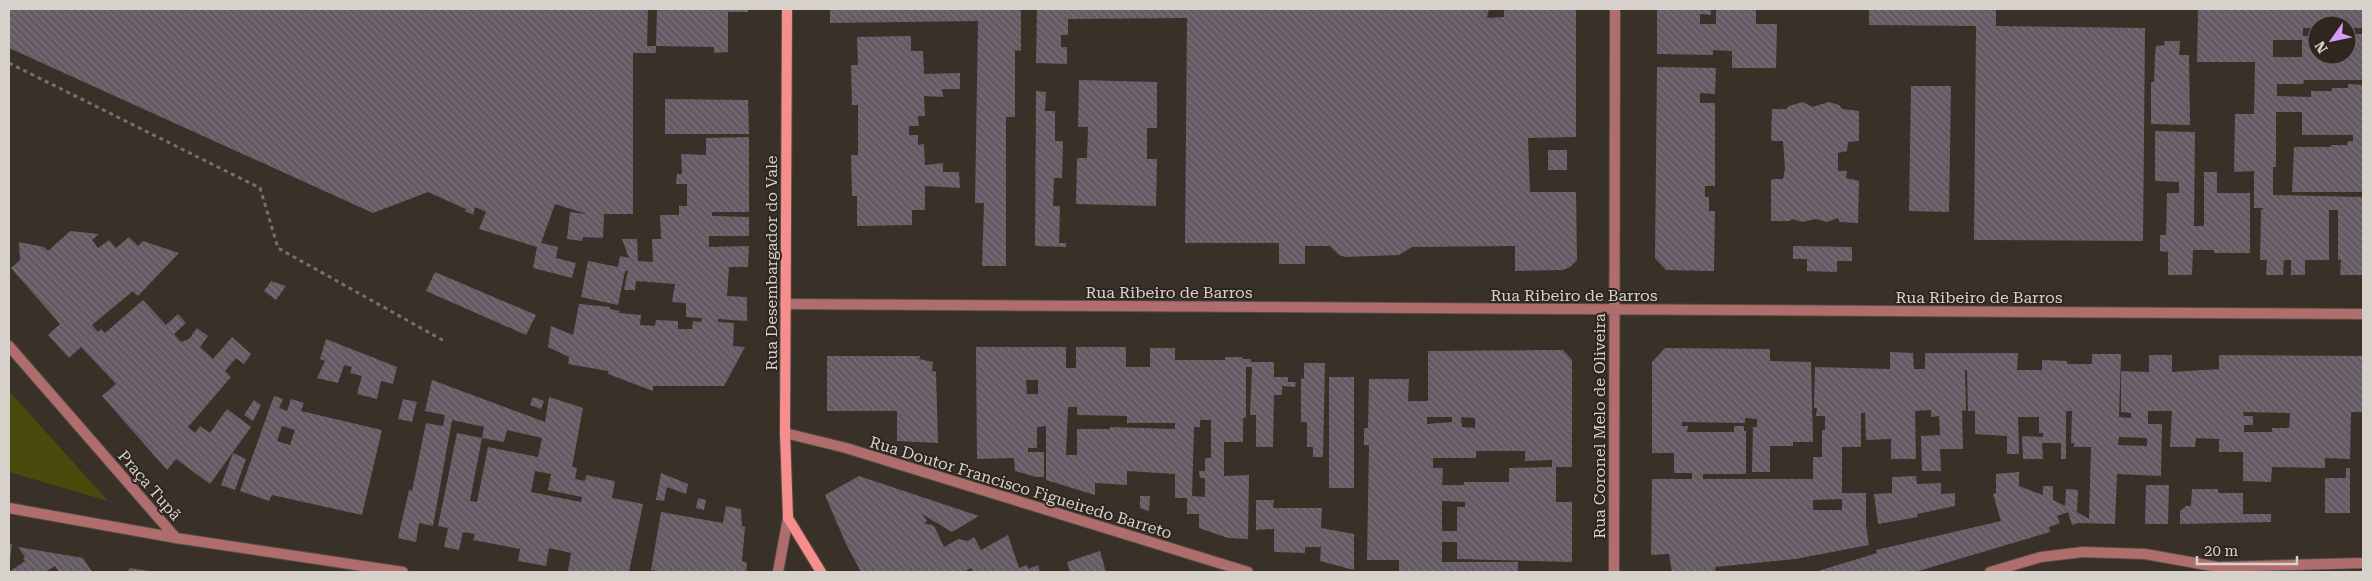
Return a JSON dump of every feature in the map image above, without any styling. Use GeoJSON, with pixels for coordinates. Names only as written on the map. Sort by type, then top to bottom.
{"type":"FeatureCollection","features":[{"type":"Feature","properties":{"kind":"main road","name":"Rua Desembargador do Vale"},"geometry":{"type":"LineString","coordinates":[[787,9],[785,434],[788,518]]}},
{"type":"Feature","properties":{"kind":"main road"},"geometry":{"type":"LineString","coordinates":[[788,518],[821,572]]}},
{"type":"Feature","properties":{"kind":"street","name":"Rua Coronel Melo de Oliveira"},"geometry":{"type":"LineString","coordinates":[[1614,572],[1615,9]]}},
{"type":"Feature","properties":{"kind":"street","name":"Rua Ribeiro de Barros"},"geometry":{"type":"LineString","coordinates":[[785,304],[2363,314]]}},
{"type":"Feature","properties":{"kind":"street","name":"Praça Tupã"},"geometry":{"type":"LineString","coordinates":[[9,346],[176,538]]}},
{"type":"Feature","properties":{"kind":"street","name":"Rua Doutor Francisco Figueiredo Barreto"},"geometry":{"type":"LineString","coordinates":[[785,434],[846,448],[1248,572]]}},
{"type":"Feature","properties":{"kind":"street","name":"Praça Tupã"},"geometry":{"type":"LineString","coordinates":[[9,508],[176,538]]}},
{"type":"Feature","properties":{"kind":"street"},"geometry":{"type":"LineString","coordinates":[[778,572],[788,518]]}},
{"type":"Feature","properties":{"kind":"street"},"geometry":{"type":"LineString","coordinates":[[176,538],[403,572]]}},
{"type":"Feature","properties":{"kind":"street"},"geometry":{"type":"LineString","coordinates":[[1990,572],[2041,557],[2084,552],[2146,554],[2219,570],[2363,563]]}},
{"type":"Feature","properties":{"kind":"path"},"geometry":{"type":"LineString","coordinates":[[9,63],[260,188],[278,248],[446,342]]}},
{"type":"Feature","properties":{"kind":"shaded area"},"geometry":{"type":"Polygon","coordinates":[[[9,391],[108,501],[9,472],[9,391]]]}},
{"type":"Feature","properties":{"kind":"building"},"geometry":{"type":"Polygon","coordinates":[[[9,9],[648,9],[647,46],[656,46],[656,53],[633,53],[633,214],[604,214],[603,238],[583,237],[582,241],[567,239],[570,212],[587,214],[555,204],[541,243],[558,247],[556,258],[576,263],[572,278],[533,268],[537,247],[479,229],[486,212],[475,207],[473,215],[465,211],[466,209],[428,192],[373,213],[9,48],[9,9]]]}},
{"type":"Feature","properties":{"kind":"building"},"geometry":{"type":"Polygon","coordinates":[[[657,9],[748,9],[748,12],[728,12],[728,52],[714,53],[714,47],[656,46],[657,9]]]}},
{"type":"Feature","properties":{"kind":"building"},"geometry":{"type":"Polygon","coordinates":[[[830,9],[1021,9],[1021,51],[1015,50],[1015,117],[1006,117],[1006,266],[982,266],[984,203],[975,203],[978,21],[830,23],[830,9]]]}},
{"type":"Feature","properties":{"kind":"building"},"geometry":{"type":"Polygon","coordinates":[[[1037,9],[1489,9],[1487,18],[1504,17],[1504,9],[1576,9],[1576,137],[1528,138],[1530,192],[1576,192],[1577,260],[1570,267],[1563,270],[1515,271],[1515,246],[1412,247],[1399,255],[1345,257],[1339,255],[1330,246],[1305,246],[1305,264],[1279,264],[1279,243],[1185,243],[1187,18],[1068,19],[1068,35],[1061,35],[1061,47],[1067,47],[1067,64],[1036,63],[1037,9]]]}},
{"type":"Feature","properties":{"kind":"building"},"geometry":{"type":"Polygon","coordinates":[[[1657,9],[1711,9],[1711,15],[1700,14],[1700,24],[1716,24],[1716,9],[1756,9],[1756,24],[1777,24],[1776,68],[1732,68],[1732,51],[1713,50],[1713,55],[1657,54],[1657,9]]]}},
{"type":"Feature","properties":{"kind":"building"},"geometry":{"type":"Polygon","coordinates":[[[1869,9],[1996,9],[1996,26],[2145,28],[2143,241],[1974,240],[1976,26],[1869,25],[1869,9]]]}},
{"type":"Feature","properties":{"kind":"building"},"geometry":{"type":"Polygon","coordinates":[[[2198,9],[2363,9],[2363,28],[2357,28],[2357,15],[2307,15],[2307,28],[2303,28],[2303,36],[2307,36],[2307,65],[2357,65],[2357,34],[2363,34],[2363,80],[2304,80],[2303,84],[2277,84],[2277,96],[2311,97],[2311,91],[2332,91],[2332,88],[2348,88],[2348,84],[2363,85],[2363,192],[2292,192],[2294,147],[2347,145],[2348,141],[2353,141],[2353,135],[2302,135],[2302,112],[2276,112],[2276,167],[2273,167],[2273,195],[2363,197],[2363,275],[2340,275],[2341,260],[2338,260],[2338,210],[2329,210],[2329,260],[2305,260],[2305,275],[2291,275],[2291,260],[2284,260],[2283,275],[2266,275],[2267,260],[2260,260],[2261,210],[2264,208],[2254,208],[2254,171],[2234,172],[2235,114],[2254,114],[2255,62],[2197,62],[2198,9]],[[2273,40],[2273,57],[2302,57],[2302,40],[2273,40]]]}},
{"type":"Feature","properties":{"kind":"building"},"geometry":{"type":"Polygon","coordinates":[[[911,36],[911,51],[923,51],[924,74],[960,73],[960,89],[942,89],[943,97],[924,96],[925,116],[918,116],[919,126],[909,126],[909,135],[918,135],[918,145],[924,144],[925,165],[943,163],[943,172],[959,172],[960,188],[925,186],[925,210],[912,210],[912,225],[857,226],[857,196],[852,196],[851,155],[858,155],[858,105],[852,105],[851,65],[858,65],[857,37],[911,36]]]}},
{"type":"Feature","properties":{"kind":"building"},"geometry":{"type":"Polygon","coordinates":[[[2164,41],[2180,41],[2179,55],[2189,55],[2190,125],[2151,124],[2151,82],[2154,82],[2156,46],[2165,45],[2164,41]]]}},
{"type":"Feature","properties":{"kind":"building"},"geometry":{"type":"Polygon","coordinates":[[[1657,67],[1716,68],[1715,94],[1700,93],[1700,103],[1715,103],[1715,186],[1705,186],[1705,197],[1709,197],[1709,211],[1715,211],[1714,271],[1666,270],[1655,258],[1657,67]]]}},
{"type":"Feature","properties":{"kind":"building"},"geometry":{"type":"Polygon","coordinates":[[[1079,80],[1157,82],[1157,128],[1147,128],[1147,159],[1157,159],[1156,206],[1076,204],[1077,158],[1087,158],[1088,127],[1078,127],[1079,80]]]}},
{"type":"Feature","properties":{"kind":"building"},"geometry":{"type":"Polygon","coordinates":[[[1911,86],[1951,86],[1949,212],[1909,211],[1911,86]]]}},
{"type":"Feature","properties":{"kind":"building"},"geometry":{"type":"Polygon","coordinates":[[[1036,91],[1046,92],[1045,111],[1055,111],[1055,141],[1063,141],[1062,178],[1054,178],[1053,206],[1060,206],[1059,243],[1066,243],[1066,247],[1035,246],[1036,91]]]}},
{"type":"Feature","properties":{"kind":"building"},"geometry":{"type":"Polygon","coordinates":[[[665,99],[748,100],[749,134],[665,134],[665,99]]]}},
{"type":"Feature","properties":{"kind":"building"},"geometry":{"type":"Polygon","coordinates":[[[1803,102],[1812,107],[1829,102],[1839,105],[1842,109],[1859,111],[1859,141],[1848,142],[1847,151],[1838,153],[1838,171],[1847,171],[1846,178],[1859,181],[1858,223],[1840,222],[1838,218],[1827,222],[1816,219],[1802,222],[1792,219],[1790,221],[1771,221],[1771,181],[1772,179],[1783,179],[1785,169],[1783,141],[1772,141],[1771,138],[1772,109],[1786,109],[1789,106],[1803,102]]]}},
{"type":"Feature","properties":{"kind":"building"},"geometry":{"type":"Polygon","coordinates":[[[2155,131],[2195,132],[2194,226],[2204,226],[2204,172],[2217,172],[2217,193],[2250,193],[2250,253],[2214,253],[2214,250],[2193,250],[2192,275],[2168,275],[2168,252],[2160,251],[2160,235],[2166,235],[2167,193],[2179,193],[2179,182],[2155,181],[2155,131]]]}},
{"type":"Feature","properties":{"kind":"building"},"geometry":{"type":"Polygon","coordinates":[[[749,137],[749,212],[712,212],[712,216],[749,217],[749,236],[709,236],[709,247],[749,246],[748,267],[729,267],[727,296],[747,297],[747,321],[718,319],[718,322],[734,323],[733,346],[745,347],[724,386],[653,386],[653,391],[608,374],[608,371],[568,364],[569,357],[548,347],[551,326],[573,335],[579,304],[610,307],[610,309],[620,311],[619,313],[641,315],[640,325],[655,326],[656,320],[678,321],[678,329],[692,329],[693,321],[701,322],[702,318],[686,317],[686,303],[672,302],[675,284],[636,281],[635,290],[624,290],[628,271],[625,271],[618,305],[581,297],[588,261],[618,267],[620,256],[629,258],[622,239],[637,239],[638,261],[653,262],[652,239],[661,239],[660,215],[679,215],[679,206],[687,206],[687,184],[676,184],[677,174],[682,174],[681,154],[706,155],[706,138],[749,137]]]}},
{"type":"Feature","properties":{"kind":"building"},"geometry":{"type":"Polygon","coordinates":[[[1548,150],[1567,150],[1567,170],[1548,170],[1548,150]]]}},
{"type":"Feature","properties":{"kind":"building"},"geometry":{"type":"Polygon","coordinates":[[[70,231],[99,234],[92,240],[98,248],[109,240],[116,248],[129,237],[138,246],[143,241],[179,253],[138,296],[133,291],[92,325],[98,332],[101,329],[105,333],[143,300],[166,325],[178,314],[186,323],[174,334],[181,342],[189,339],[197,328],[208,336],[200,347],[213,359],[232,337],[251,354],[244,364],[236,358],[225,371],[231,377],[188,427],[195,433],[200,426],[210,433],[227,409],[251,427],[210,484],[176,459],[167,470],[102,396],[116,384],[81,347],[69,358],[48,335],[60,324],[11,268],[20,260],[19,242],[44,247],[48,251],[70,231]]]}},
{"type":"Feature","properties":{"kind":"building"},"geometry":{"type":"Polygon","coordinates":[[[1793,246],[1852,247],[1852,261],[1837,261],[1837,272],[1807,271],[1807,259],[1793,259],[1793,246]]]}},
{"type":"Feature","properties":{"kind":"building"},"geometry":{"type":"Polygon","coordinates":[[[435,272],[536,315],[526,335],[426,291],[435,272]]]}},
{"type":"Feature","properties":{"kind":"building"},"geometry":{"type":"Polygon","coordinates":[[[271,281],[286,286],[276,300],[264,291],[271,281]]]}},
{"type":"Feature","properties":{"kind":"building"},"geometry":{"type":"Polygon","coordinates":[[[326,339],[397,367],[393,384],[381,381],[377,399],[357,394],[362,376],[350,373],[352,367],[344,365],[338,383],[317,378],[325,361],[320,359],[326,339]]]}},
{"type":"Feature","properties":{"kind":"building"},"geometry":{"type":"Polygon","coordinates":[[[976,347],[1066,347],[1066,368],[1076,368],[1076,347],[1126,347],[1126,367],[1150,367],[1150,348],[1175,348],[1175,360],[1225,360],[1225,357],[1242,357],[1243,359],[1251,359],[1251,362],[1274,362],[1274,377],[1288,377],[1288,382],[1296,382],[1295,387],[1282,386],[1282,395],[1274,395],[1273,447],[1256,447],[1256,415],[1250,415],[1252,367],[1246,367],[1246,418],[1243,418],[1243,442],[1224,442],[1224,476],[1249,475],[1248,539],[1228,538],[1199,528],[1199,514],[1187,514],[1187,498],[1175,498],[1175,474],[1127,471],[1127,485],[1095,483],[1095,495],[1046,480],[1046,426],[1037,427],[1037,448],[1028,448],[1028,452],[1044,452],[1044,477],[1036,477],[1015,471],[1014,458],[977,459],[976,347]],[[1026,380],[1027,394],[1038,394],[1038,380],[1026,380]],[[1068,407],[1066,455],[1077,455],[1077,429],[1110,429],[1110,427],[1175,429],[1175,423],[1127,423],[1127,416],[1077,415],[1077,407],[1068,407]],[[1200,420],[1200,427],[1194,427],[1192,496],[1205,497],[1205,478],[1200,478],[1199,471],[1205,471],[1205,458],[1211,458],[1211,420],[1200,420]]]}},
{"type":"Feature","properties":{"kind":"building"},"geometry":{"type":"Polygon","coordinates":[[[1665,348],[1770,349],[1770,361],[1811,362],[1813,442],[1793,442],[1793,446],[1770,446],[1770,472],[1752,472],[1753,427],[1757,427],[1757,419],[1745,418],[1745,423],[1682,422],[1682,426],[1688,426],[1687,432],[1734,432],[1734,426],[1744,426],[1744,431],[1746,431],[1746,474],[1703,474],[1703,479],[1813,479],[1813,457],[1822,457],[1822,430],[1825,430],[1825,416],[1816,416],[1817,408],[1814,408],[1815,367],[1890,369],[1890,352],[1913,353],[1914,369],[1925,369],[1925,353],[2018,353],[2017,370],[2042,370],[2042,360],[2067,361],[2067,364],[2092,364],[2092,354],[2121,354],[2119,417],[2131,418],[2131,413],[2121,412],[2121,371],[2149,372],[2149,355],[2172,355],[2172,372],[2219,369],[2219,355],[2363,356],[2363,412],[2351,412],[2350,459],[2325,458],[2325,468],[2272,467],[2271,482],[2243,481],[2243,452],[2219,452],[2219,439],[2196,438],[2195,447],[2170,447],[2172,411],[2148,411],[2148,424],[2162,424],[2161,476],[2117,474],[2115,524],[2078,523],[2072,525],[2068,512],[2057,516],[2060,523],[2049,527],[2050,532],[1915,572],[1819,572],[1877,553],[1876,550],[2001,521],[1993,494],[1996,493],[1996,474],[2019,472],[2019,486],[2043,495],[2043,486],[2053,486],[2053,500],[2065,506],[2066,489],[2078,490],[2077,512],[2089,519],[2091,447],[2074,447],[2074,443],[2071,443],[2072,411],[2066,411],[2066,459],[2061,459],[2061,443],[2042,443],[2043,459],[2023,459],[2022,436],[2043,437],[2043,433],[2039,433],[2039,417],[2018,417],[2019,454],[2007,454],[2007,436],[1975,434],[1975,411],[1968,411],[1967,370],[1965,370],[1966,411],[1962,410],[1963,449],[1940,449],[1941,471],[1922,471],[1921,436],[1940,435],[1939,416],[1931,417],[1931,410],[1915,411],[1916,459],[1891,459],[1891,439],[1866,440],[1865,413],[1861,413],[1861,447],[1842,447],[1842,493],[1866,493],[1866,526],[1869,545],[1795,559],[1715,567],[1716,572],[1672,572],[1669,554],[1651,555],[1652,479],[1692,479],[1692,473],[1674,473],[1674,453],[1652,453],[1652,362],[1665,348]],[[2243,412],[2244,416],[2253,416],[2253,425],[2244,425],[2244,432],[2272,432],[2272,428],[2289,428],[2290,413],[2243,412]],[[2119,437],[2118,445],[2147,446],[2147,438],[2119,437]],[[1842,499],[1813,500],[1813,510],[1842,510],[1842,499]]]}},
{"type":"Feature","properties":{"kind":"building"},"geometry":{"type":"Polygon","coordinates":[[[1563,350],[1572,360],[1572,467],[1556,467],[1556,502],[1572,502],[1572,562],[1457,559],[1457,542],[1442,542],[1442,562],[1518,562],[1518,572],[1399,572],[1399,560],[1367,560],[1369,445],[1364,445],[1364,428],[1368,428],[1369,379],[1409,379],[1408,401],[1428,401],[1428,351],[1563,350]],[[1427,417],[1427,424],[1452,422],[1452,417],[1427,417]],[[1461,417],[1462,427],[1475,428],[1475,418],[1461,417]],[[1476,451],[1476,458],[1433,458],[1433,468],[1443,468],[1442,485],[1464,485],[1464,482],[1509,482],[1509,468],[1552,467],[1552,460],[1525,461],[1525,451],[1476,451]],[[1442,501],[1442,531],[1457,531],[1457,507],[1465,507],[1465,502],[1442,501]]]}},
{"type":"Feature","properties":{"kind":"building"},"geometry":{"type":"Polygon","coordinates":[[[827,356],[920,356],[919,359],[933,362],[932,371],[936,372],[938,443],[897,441],[897,411],[827,411],[827,356]]]}},
{"type":"Feature","properties":{"kind":"building"},"geometry":{"type":"Polygon","coordinates":[[[1304,363],[1325,363],[1323,457],[1313,457],[1313,447],[1307,447],[1307,422],[1301,422],[1301,378],[1304,379],[1304,363]]]}},
{"type":"Feature","properties":{"kind":"building"},"geometry":{"type":"Polygon","coordinates":[[[1329,377],[1354,377],[1354,488],[1329,488],[1329,377]]]}},
{"type":"Feature","properties":{"kind":"building"},"geometry":{"type":"Polygon","coordinates":[[[432,380],[545,422],[549,397],[583,408],[572,467],[577,468],[575,479],[585,481],[586,475],[615,481],[612,498],[643,504],[629,572],[568,571],[571,553],[549,548],[546,566],[518,561],[520,549],[473,540],[475,534],[463,532],[459,550],[444,547],[448,528],[438,526],[457,433],[482,438],[484,427],[452,420],[433,526],[419,523],[416,542],[398,538],[409,490],[412,491],[426,423],[443,426],[445,415],[425,411],[432,380]],[[507,430],[504,442],[482,438],[470,501],[477,502],[488,447],[538,457],[542,438],[507,430]],[[535,471],[531,492],[581,502],[582,497],[548,490],[551,474],[535,471]]]}},
{"type":"Feature","properties":{"kind":"building"},"geometry":{"type":"Polygon","coordinates":[[[274,396],[283,399],[279,408],[287,411],[291,399],[304,403],[301,411],[382,430],[362,515],[272,495],[269,501],[240,491],[274,396]],[[282,426],[277,441],[290,445],[295,430],[282,426]]]}},
{"type":"Feature","properties":{"kind":"building"},"geometry":{"type":"Polygon","coordinates":[[[533,397],[544,401],[541,409],[530,405],[533,397]]]}},
{"type":"Feature","properties":{"kind":"building"},"geometry":{"type":"Polygon","coordinates":[[[403,399],[417,402],[412,422],[398,419],[403,399]]]}},
{"type":"Feature","properties":{"kind":"building"},"geometry":{"type":"Polygon","coordinates":[[[254,400],[261,405],[253,421],[244,415],[254,400]]]}},
{"type":"Feature","properties":{"kind":"building"},"geometry":{"type":"Polygon","coordinates":[[[233,453],[246,459],[235,490],[221,485],[233,453]]]}},
{"type":"Feature","properties":{"kind":"building"},"geometry":{"type":"Polygon","coordinates":[[[2346,468],[2350,468],[2350,513],[2325,513],[2325,478],[2346,478],[2346,468]]]}},
{"type":"Feature","properties":{"kind":"building"},"geometry":{"type":"Polygon","coordinates":[[[661,473],[688,484],[686,494],[667,487],[664,501],[656,500],[661,473]]]}},
{"type":"Feature","properties":{"kind":"building"},"geometry":{"type":"Polygon","coordinates":[[[859,476],[979,516],[952,532],[922,514],[927,521],[924,523],[934,526],[944,547],[958,539],[968,541],[974,537],[981,550],[1008,535],[1019,568],[1027,565],[1028,569],[1038,565],[1040,572],[973,572],[971,568],[964,572],[861,572],[846,544],[825,495],[859,476]]]}},
{"type":"Feature","properties":{"kind":"building"},"geometry":{"type":"Polygon","coordinates":[[[1916,476],[1917,484],[1941,483],[1941,494],[1955,493],[1955,506],[1917,514],[1918,517],[1878,524],[1874,494],[1892,493],[1892,477],[1916,476]]]}},
{"type":"Feature","properties":{"kind":"building"},"geometry":{"type":"Polygon","coordinates":[[[2146,485],[2169,485],[2168,524],[2145,524],[2146,485]]]}},
{"type":"Feature","properties":{"kind":"building"},"geometry":{"type":"Polygon","coordinates":[[[2192,489],[2218,489],[2218,493],[2243,493],[2243,514],[2271,514],[2271,522],[2180,524],[2180,511],[2186,506],[2191,506],[2192,489]]]}},
{"type":"Feature","properties":{"kind":"building"},"geometry":{"type":"Polygon","coordinates":[[[1140,496],[1150,496],[1149,511],[1140,508],[1140,496]]]}},
{"type":"Feature","properties":{"kind":"building"},"geometry":{"type":"Polygon","coordinates":[[[698,498],[706,500],[704,510],[696,508],[698,498]]]}},
{"type":"Feature","properties":{"kind":"building"},"geometry":{"type":"Polygon","coordinates":[[[1256,500],[1274,500],[1273,508],[1322,508],[1321,528],[1354,534],[1354,570],[1320,561],[1321,547],[1305,547],[1305,553],[1274,552],[1274,529],[1256,530],[1256,500]]]}},
{"type":"Feature","properties":{"kind":"building"},"geometry":{"type":"Polygon","coordinates":[[[726,506],[741,509],[742,526],[745,527],[742,561],[747,563],[746,572],[664,572],[651,570],[661,512],[723,523],[726,506]]]}},
{"type":"Feature","properties":{"kind":"building"},"geometry":{"type":"Polygon","coordinates":[[[9,544],[12,544],[10,561],[9,561],[9,544]]]}},
{"type":"Feature","properties":{"kind":"building"},"geometry":{"type":"Polygon","coordinates":[[[18,547],[83,558],[92,572],[59,572],[55,566],[45,572],[9,572],[25,561],[23,558],[25,557],[18,547]]]}},
{"type":"Feature","properties":{"kind":"building"},"geometry":{"type":"Polygon","coordinates":[[[1100,551],[1106,572],[1070,572],[1067,562],[1100,551]]]}},
{"type":"Feature","properties":{"kind":"building"},"geometry":{"type":"Polygon","coordinates":[[[129,568],[149,571],[149,572],[128,572],[129,568]]]}}]}
